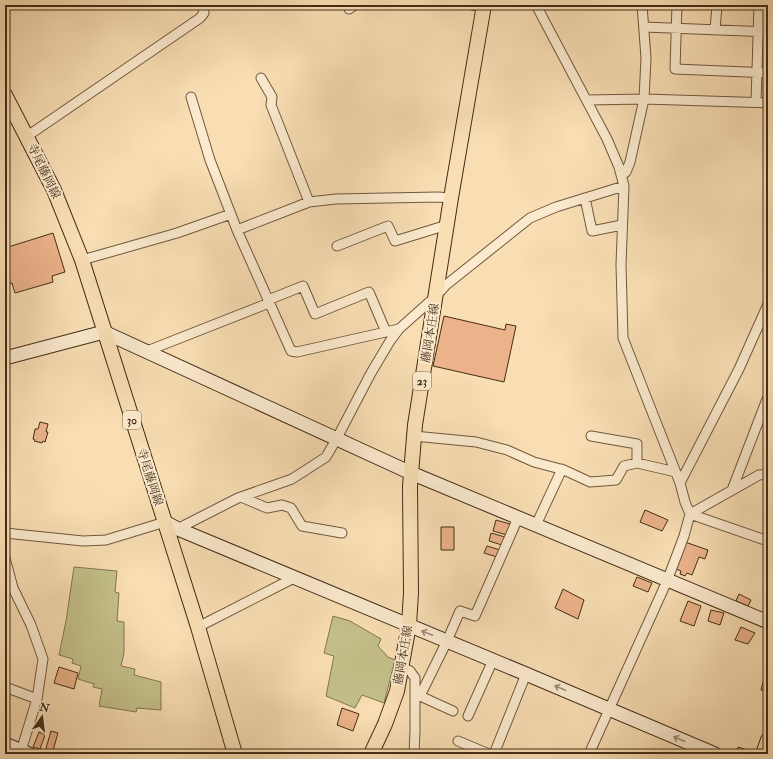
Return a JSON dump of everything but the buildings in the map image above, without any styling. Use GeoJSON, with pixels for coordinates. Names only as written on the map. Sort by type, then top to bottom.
{"type":"FeatureCollection","features":[{"type":"Feature","properties":{"kind":"main road","name":"藤岡本庄線"},"geometry":{"type":"LineString","coordinates":[[371,754],[385,724],[397,691],[409,626],[411,593],[411,473],[414,436],[480,6]]}},
{"type":"Feature","properties":{"kind":"main road","name":"寺尾藤岡線"},"geometry":{"type":"LineString","coordinates":[[5,95],[54,190],[82,260],[198,627],[235,754]]}},
{"type":"Feature","properties":{"kind":"main road"},"geometry":{"type":"LineString","coordinates":[[764,754],[768,740]]}},
{"type":"Feature","properties":{"kind":"street"},"geometry":{"type":"LineString","coordinates":[[26,137],[200,18],[204,13],[202,5]]}},
{"type":"Feature","properties":{"kind":"street"},"geometry":{"type":"LineString","coordinates":[[536,5],[607,139],[622,176],[624,186],[621,272],[622,338],[676,472],[690,514],[684,536],[667,581],[589,754]]}},
{"type":"Feature","properties":{"kind":"street"},"geometry":{"type":"LineString","coordinates":[[622,176],[626,172],[630,162],[644,99],[646,58],[642,5]]}},
{"type":"Feature","properties":{"kind":"street"},"geometry":{"type":"LineString","coordinates":[[677,5],[675,28],[675,69],[768,73]]}},
{"type":"Feature","properties":{"kind":"street"},"geometry":{"type":"LineString","coordinates":[[715,30],[717,5]]}},
{"type":"Feature","properties":{"kind":"street"},"geometry":{"type":"LineString","coordinates":[[756,102],[759,5]]}},
{"type":"Feature","properties":{"kind":"street"},"geometry":{"type":"LineString","coordinates":[[644,27],[768,32]]}},
{"type":"Feature","properties":{"kind":"street"},"geometry":{"type":"LineString","coordinates":[[261,78],[272,97],[271,105],[309,202]]}},
{"type":"Feature","properties":{"kind":"street"},"geometry":{"type":"LineString","coordinates":[[191,97],[210,160],[237,230],[291,351],[297,352],[399,329]]}},
{"type":"Feature","properties":{"kind":"street"},"geometry":{"type":"LineString","coordinates":[[587,100],[644,99],[768,103]]}},
{"type":"Feature","properties":{"kind":"street"},"geometry":{"type":"LineString","coordinates":[[178,529],[241,497],[292,479],[326,457],[371,373],[399,329],[446,285],[530,218],[556,207],[624,186]]}},
{"type":"Feature","properties":{"kind":"street"},"geometry":{"type":"LineString","coordinates":[[237,230],[309,202],[336,199],[451,198]]}},
{"type":"Feature","properties":{"kind":"street"},"geometry":{"type":"LineString","coordinates":[[585,198],[592,231],[622,225]]}},
{"type":"Feature","properties":{"kind":"street"},"geometry":{"type":"LineString","coordinates":[[82,260],[177,233],[231,214]]}},
{"type":"Feature","properties":{"kind":"street"},"geometry":{"type":"LineString","coordinates":[[337,246],[388,226],[395,241],[447,225]]}},
{"type":"Feature","properties":{"kind":"street"},"geometry":{"type":"LineString","coordinates":[[146,352],[303,286],[315,314],[369,292],[386,332]]}},
{"type":"Feature","properties":{"kind":"street"},"geometry":{"type":"LineString","coordinates":[[680,483],[739,369],[768,304]]}},
{"type":"Feature","properties":{"kind":"street"},"geometry":{"type":"LineString","coordinates":[[5,358],[104,332],[411,473],[768,622]]}},
{"type":"Feature","properties":{"kind":"street"},"geometry":{"type":"LineString","coordinates":[[732,490],[767,399]]}},
{"type":"Feature","properties":{"kind":"street"},"geometry":{"type":"LineString","coordinates":[[414,436],[476,442],[507,450],[534,462],[562,469],[590,482],[616,480],[624,466],[637,463],[676,472]]}},
{"type":"Feature","properties":{"kind":"street"},"geometry":{"type":"LineString","coordinates":[[592,436],[637,444],[637,463]]}},
{"type":"Feature","properties":{"kind":"street"},"geometry":{"type":"LineString","coordinates":[[536,525],[562,469]]}},
{"type":"Feature","properties":{"kind":"street"},"geometry":{"type":"LineString","coordinates":[[690,514],[759,475],[768,474]]}},
{"type":"Feature","properties":{"kind":"street"},"geometry":{"type":"LineString","coordinates":[[241,497],[267,508],[282,505],[291,508],[302,526],[342,533]]}},
{"type":"Feature","properties":{"kind":"street"},"geometry":{"type":"LineString","coordinates":[[690,514],[768,540]]}},
{"type":"Feature","properties":{"kind":"street"},"geometry":{"type":"LineString","coordinates":[[418,696],[447,641],[460,611],[475,616],[518,518]]}},
{"type":"Feature","properties":{"kind":"street"},"geometry":{"type":"LineString","coordinates":[[5,533],[84,541],[106,540],[165,522],[178,529],[610,710],[699,751],[715,754]]}},
{"type":"Feature","properties":{"kind":"street"},"geometry":{"type":"LineString","coordinates":[[5,558],[13,588],[30,625],[43,659],[37,699],[25,752],[5,744]]}},
{"type":"Feature","properties":{"kind":"street"},"geometry":{"type":"LineString","coordinates":[[198,627],[294,578]]}},
{"type":"Feature","properties":{"kind":"street"},"geometry":{"type":"LineString","coordinates":[[468,716],[493,660]]}},
{"type":"Feature","properties":{"kind":"street"},"geometry":{"type":"LineString","coordinates":[[402,667],[410,671],[415,678],[418,696],[414,754]]}},
{"type":"Feature","properties":{"kind":"street"},"geometry":{"type":"LineString","coordinates":[[494,754],[526,674]]}},
{"type":"Feature","properties":{"kind":"street"},"geometry":{"type":"LineString","coordinates":[[5,687],[37,699]]}},
{"type":"Feature","properties":{"kind":"street"},"geometry":{"type":"LineString","coordinates":[[418,696],[453,711]]}},
{"type":"Feature","properties":{"kind":"street"},"geometry":{"type":"LineString","coordinates":[[458,741],[489,754]]}},
{"type":"Feature","properties":{"kind":"shaded area"},"geometry":{"type":"Polygon","coordinates":[[[74,567],[117,571],[115,592],[119,593],[117,621],[124,622],[124,653],[121,666],[135,669],[134,675],[161,682],[161,710],[137,708],[136,712],[99,706],[102,689],[93,687],[94,684],[78,679],[81,666],[72,663],[73,659],[59,655],[74,567]]]}},
{"type":"Feature","properties":{"kind":"shaded area"},"geometry":{"type":"Polygon","coordinates":[[[333,616],[350,621],[381,639],[378,646],[388,657],[395,660],[384,703],[362,695],[355,708],[326,696],[334,656],[324,653],[333,616]]]}},
{"type":"Feature","properties":{"kind":"waterway"},"geometry":{"type":"LineString","coordinates":[[5,172],[9,166]]}}]}
